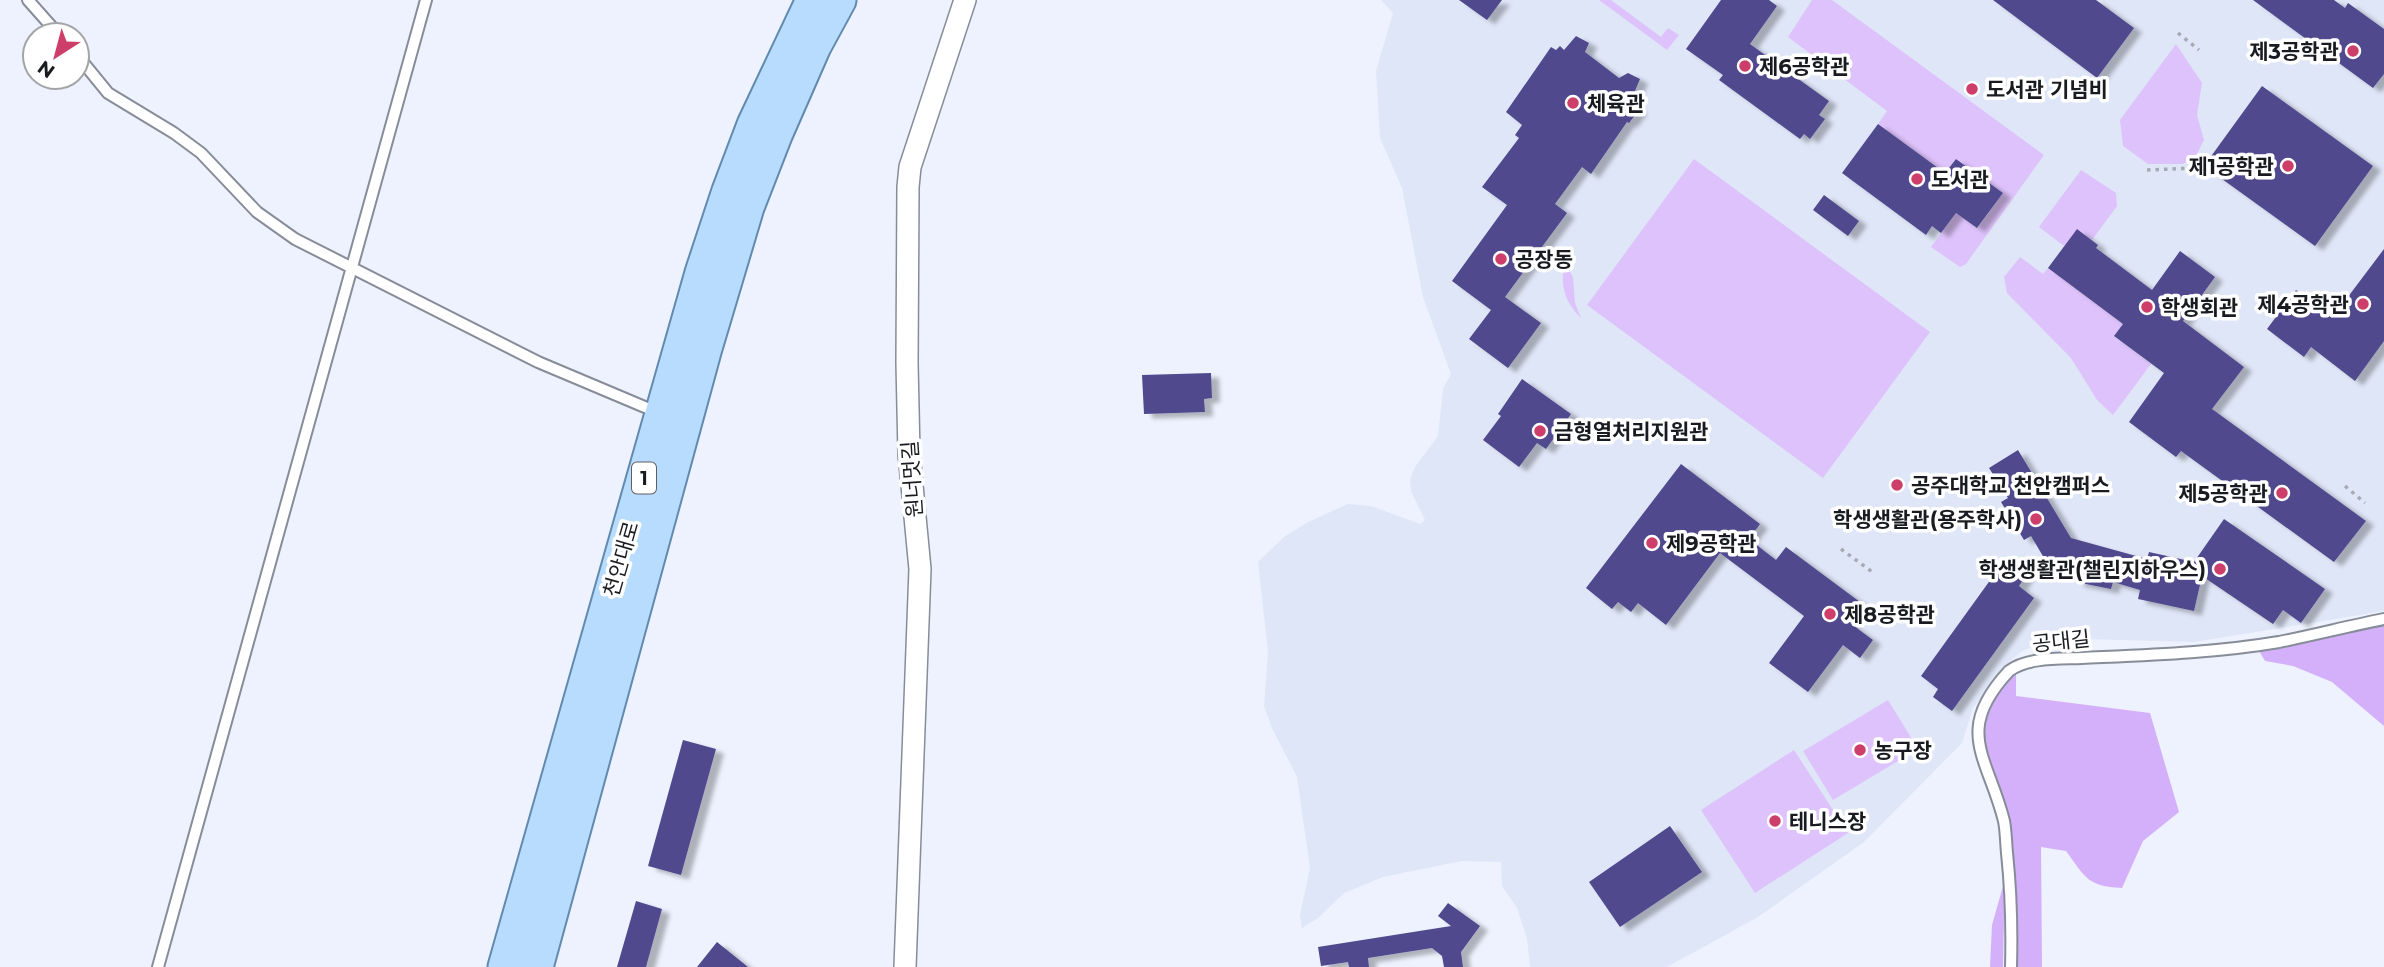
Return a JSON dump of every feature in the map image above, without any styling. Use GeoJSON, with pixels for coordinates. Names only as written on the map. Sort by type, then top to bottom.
{"type":"FeatureCollection","features":[{"type":"Feature","properties":{"kind":"main road","name":"천안대로"},"geometry":{"type":"LineString","coordinates":[[505,967],[702,272],[754,125],[813,0]]}},
{"type":"Feature","properties":{"kind":"main road","name":"천안대로"},"geometry":{"type":"LineString","coordinates":[[536,967],[705,348],[747,207],[814,46],[839,0]]}},
{"type":"Feature","properties":{"kind":"street","name":"원너멋길"},"geometry":{"type":"LineString","coordinates":[[905,967],[920,569],[909,454],[908,187],[910,167],[965,0]]}},
{"type":"Feature","properties":{"kind":"lane"},"geometry":{"type":"LineString","coordinates":[[28,0],[47,21]]}},
{"type":"Feature","properties":{"kind":"lane"},"geometry":{"type":"LineString","coordinates":[[158,967],[426,0]]}},
{"type":"Feature","properties":{"kind":"lane"},"geometry":{"type":"LineString","coordinates":[[91,72],[119,102],[201,153],[238,194],[295,239],[538,362],[661,414]]}},
{"type":"Feature","properties":{"kind":"lane","name":"공대길"},"geometry":{"type":"LineString","coordinates":[[2011,967],[2012,899],[2004,821],[1984,769],[1978,731],[1981,712],[2009,671],[2033,662],[2059,659],[2184,653],[2278,642],[2384,619]]}},
{"type":"Feature","properties":{"kind":"path"},"geometry":{"type":"LineString","coordinates":[[2178,33],[2199,50]]}},
{"type":"Feature","properties":{"kind":"path"},"geometry":{"type":"LineString","coordinates":[[2147,170],[2195,169]]}},
{"type":"Feature","properties":{"kind":"path"},"geometry":{"type":"LineString","coordinates":[[2344,486],[2365,503]]}},
{"type":"Feature","properties":{"kind":"path"},"geometry":{"type":"LineString","coordinates":[[1841,550],[1875,574]]}},
{"type":"Feature","properties":{"kind":"shaded area","name":"공주대학교 천안캠퍼스"},"geometry":{"type":"Polygon","coordinates":[[[1381,0],[2384,0],[2384,611],[2194,642],[2083,639],[2045,642],[2022,651],[2008,663],[1973,708],[1962,743],[1864,842],[1758,917],[1667,967],[1530,967],[1527,938],[1517,908],[1502,886],[1501,862],[1462,861],[1383,877],[1344,893],[1318,918],[1302,928],[1300,915],[1310,868],[1297,777],[1264,706],[1268,652],[1258,562],[1284,537],[1308,522],[1348,504],[1371,506],[1420,524],[1425,520],[1411,491],[1410,479],[1415,467],[1438,436],[1443,389],[1451,374],[1423,297],[1402,188],[1380,138],[1376,71],[1393,13],[1381,0]]]}},
{"type":"Feature","properties":{"kind":"shaded area"},"geometry":{"type":"Polygon","coordinates":[[[1599,0],[1611,0],[1661,37],[1668,28],[1679,35],[1667,50],[1599,0]]]}},
{"type":"Feature","properties":{"kind":"shaded area"},"geometry":{"type":"Polygon","coordinates":[[[1812,0],[1832,0],[2044,155],[1966,264],[1960,267],[1931,247],[1956,213],[1978,228],[2003,193],[1956,159],[1945,173],[1878,124],[1887,111],[1788,37],[1812,0]]]}},
{"type":"Feature","properties":{"kind":"shaded area"},"geometry":{"type":"Polygon","coordinates":[[[2176,44],[2202,83],[2197,115],[2204,140],[2196,156],[2183,164],[2148,164],[2123,146],[2120,120],[2176,44]]]}},
{"type":"Feature","properties":{"kind":"shaded area"},"geometry":{"type":"Polygon","coordinates":[[[1694,159],[1930,332],[1823,478],[1587,305],[1694,159]]]}},
{"type":"Feature","properties":{"kind":"shaded area"},"geometry":{"type":"Polygon","coordinates":[[[2081,170],[2116,193],[2117,206],[2092,240],[2077,229],[2064,246],[2039,227],[2081,170]]]}},
{"type":"Feature","properties":{"kind":"shaded area"},"geometry":{"type":"Polygon","coordinates":[[[1571,249],[1570,272],[1573,277],[1575,303],[1581,318],[1569,302],[1563,285],[1564,268],[1571,249]]]}},
{"type":"Feature","properties":{"kind":"shaded area"},"geometry":{"type":"Polygon","coordinates":[[[2020,257],[2043,274],[2048,268],[2123,324],[2115,337],[2151,364],[2113,415],[2097,400],[2071,358],[2007,293],[2004,277],[2020,257]]]}},
{"type":"Feature","properties":{"kind":"shaded area"},"geometry":{"type":"Polygon","coordinates":[[[2384,624],[2384,726],[2332,682],[2293,666],[2265,661],[2258,649],[2384,624]]]}},
{"type":"Feature","properties":{"kind":"shaded area"},"geometry":{"type":"Polygon","coordinates":[[[2016,669],[2016,696],[2150,713],[2179,812],[2143,841],[2122,888],[2094,883],[2078,868],[2066,851],[2041,847],[2042,967],[2017,967],[2015,884],[2008,819],[1993,779],[1983,729],[1988,706],[2016,669]]]}},
{"type":"Feature","properties":{"kind":"shaded area","name":"농구장"},"geometry":{"type":"Polygon","coordinates":[[[1888,700],[1918,749],[1833,800],[1803,751],[1888,700]]]}},
{"type":"Feature","properties":{"kind":"shaded area","name":"테니스장"},"geometry":{"type":"Polygon","coordinates":[[[1794,750],[1848,833],[1755,893],[1701,810],[1794,750]]]}},
{"type":"Feature","properties":{"kind":"shaded area"},"geometry":{"type":"Polygon","coordinates":[[[2005,879],[2003,967],[1990,967],[1992,925],[2005,879]]]}},
{"type":"Feature","properties":{"kind":"building"},"geometry":{"type":"Polygon","coordinates":[[[1459,0],[1502,0],[1487,20],[1459,0]]]}},
{"type":"Feature","properties":{"kind":"building","name":"제6공학관"},"geometry":{"type":"Polygon","coordinates":[[[1721,0],[1769,0],[1777,6],[1750,44],[1829,101],[1819,115],[1825,119],[1810,139],[1804,134],[1800,139],[1719,80],[1723,75],[1686,49],[1721,0]]]}},
{"type":"Feature","properties":{"kind":"building"},"geometry":{"type":"Polygon","coordinates":[[[1993,0],[2096,0],[2134,28],[2097,78],[1993,0]]]}},
{"type":"Feature","properties":{"kind":"building","name":"제3공학관"},"geometry":{"type":"Polygon","coordinates":[[[2253,0],[2334,0],[2345,8],[2348,3],[2384,29],[2384,74],[2373,88],[2253,0]]]}},
{"type":"Feature","properties":{"kind":"building"},"geometry":{"type":"Polygon","coordinates":[[[1576,36],[1589,43],[1585,52],[1619,78],[1628,73],[1640,79],[1632,98],[1636,101],[1634,106],[1639,110],[1629,123],[1627,122],[1591,174],[1582,167],[1555,204],[1567,213],[1505,297],[1541,323],[1508,368],[1469,339],[1491,310],[1452,281],[1507,205],[1482,187],[1519,138],[1515,135],[1522,125],[1506,112],[1551,47],[1556,50],[1560,46],[1564,50],[1576,36]]]}},
{"type":"Feature","properties":{"kind":"building","name":"제1공학관"},"geometry":{"type":"Polygon","coordinates":[[[2262,86],[2373,166],[2315,246],[2204,166],[2262,86]]]}},
{"type":"Feature","properties":{"kind":"building","name":"도서관"},"geometry":{"type":"Polygon","coordinates":[[[1878,124],[1945,173],[1956,159],[2003,193],[1977,228],[1956,213],[1941,233],[1932,226],[1926,235],[1842,173],[1878,124]]]}},
{"type":"Feature","properties":{"kind":"building"},"geometry":{"type":"Polygon","coordinates":[[[1824,195],[1859,221],[1848,236],[1813,210],[1824,195]]]}},
{"type":"Feature","properties":{"kind":"building"},"geometry":{"type":"Polygon","coordinates":[[[2077,229],[2098,245],[2096,248],[2152,290],[2180,251],[2215,277],[2183,321],[2244,367],[2212,409],[2366,521],[2334,562],[2181,451],[2176,457],[2129,422],[2164,373],[2114,336],[2123,324],[2048,268],[2077,229]]]}},
{"type":"Feature","properties":{"kind":"building","name":"제4공학관"},"geometry":{"type":"Polygon","coordinates":[[[2384,249],[2384,341],[2355,381],[2311,347],[2304,357],[2267,329],[2296,290],[2332,318],[2384,249]]]}},
{"type":"Feature","properties":{"kind":"building"},"geometry":{"type":"Polygon","coordinates":[[[1211,373],[1212,398],[1204,399],[1205,412],[1144,414],[1142,375],[1211,373]]]}},
{"type":"Feature","properties":{"kind":"building","name":"금형열처리지원관"},"geometry":{"type":"Polygon","coordinates":[[[1522,379],[1571,414],[1546,449],[1537,443],[1519,467],[1483,440],[1501,416],[1498,414],[1522,379]]]}},
{"type":"Feature","properties":{"kind":"building"},"geometry":{"type":"Polygon","coordinates":[[[2018,450],[2071,538],[2147,559],[2149,552],[2194,562],[2224,519],[2325,589],[2301,623],[2283,610],[2273,624],[2202,576],[2194,611],[2138,599],[2140,590],[2113,582],[2111,589],[2076,582],[2078,574],[2050,568],[2031,536],[2024,540],[2001,502],[2008,498],[1989,468],[2018,450]]]}},
{"type":"Feature","properties":{"kind":"building"},"geometry":{"type":"Polygon","coordinates":[[[1681,464],[1760,524],[1749,539],[1776,560],[1786,547],[1864,605],[1850,623],[1873,640],[1860,658],[1843,645],[1808,692],[1769,663],[1804,616],[1720,553],[1666,625],[1638,603],[1631,612],[1618,602],[1612,609],[1586,588],[1681,464]]]}},
{"type":"Feature","properties":{"kind":"building"},"geometry":{"type":"Polygon","coordinates":[[[2004,561],[2025,577],[2019,586],[2034,598],[1952,711],[1933,697],[1938,689],[1921,676],[2004,561]]]}},
{"type":"Feature","properties":{"kind":"building"},"geometry":{"type":"Polygon","coordinates":[[[683,740],[716,749],[681,875],[648,866],[683,740]]]}},
{"type":"Feature","properties":{"kind":"building"},"geometry":{"type":"Polygon","coordinates":[[[1670,826],[1702,872],[1620,927],[1589,882],[1670,826]]]}},
{"type":"Feature","properties":{"kind":"building"},"geometry":{"type":"Polygon","coordinates":[[[636,901],[662,909],[646,967],[617,967],[636,901]]]}},
{"type":"Feature","properties":{"kind":"building"},"geometry":{"type":"Polygon","coordinates":[[[1448,903],[1480,926],[1461,952],[1463,967],[1444,967],[1442,956],[1432,948],[1368,958],[1369,967],[1349,967],[1348,962],[1321,966],[1318,947],[1451,926],[1438,916],[1448,903]]]}},
{"type":"Feature","properties":{"kind":"building"},"geometry":{"type":"Polygon","coordinates":[[[717,942],[748,967],[697,967],[717,942]]]}},
{"type":"Feature","properties":{"kind":"place","name":"제3공학관"},"geometry":{"type":"Point","coordinates":[2353,51]}},
{"type":"Feature","properties":{"kind":"place","name":"제6공학관"},"geometry":{"type":"Point","coordinates":[1745,66]}},
{"type":"Feature","properties":{"kind":"place","name":"도서관 기념비"},"geometry":{"type":"Point","coordinates":[1972,89]}},
{"type":"Feature","properties":{"kind":"place","name":"체육관"},"geometry":{"type":"Point","coordinates":[1573,103]}},
{"type":"Feature","properties":{"kind":"place","name":"제1공학관"},"geometry":{"type":"Point","coordinates":[2288,166]}},
{"type":"Feature","properties":{"kind":"place","name":"도서관"},"geometry":{"type":"Point","coordinates":[1917,179]}},
{"type":"Feature","properties":{"kind":"place","name":"공장동"},"geometry":{"type":"Point","coordinates":[1501,259]}},
{"type":"Feature","properties":{"kind":"place","name":"제4공학관"},"geometry":{"type":"Point","coordinates":[2363,304]}},
{"type":"Feature","properties":{"kind":"place","name":"학생회관"},"geometry":{"type":"Point","coordinates":[2147,307]}},
{"type":"Feature","properties":{"kind":"place","name":"금형열처리지원관"},"geometry":{"type":"Point","coordinates":[1540,431]}},
{"type":"Feature","properties":{"kind":"place","name":"공주대학교 천안캠퍼스"},"geometry":{"type":"Point","coordinates":[1897,485]}},
{"type":"Feature","properties":{"kind":"place","name":"제5공학관"},"geometry":{"type":"Point","coordinates":[2282,493]}},
{"type":"Feature","properties":{"kind":"place","name":"학생생활관(용주학사)"},"geometry":{"type":"Point","coordinates":[2036,519]}},
{"type":"Feature","properties":{"kind":"place","name":"제9공학관"},"geometry":{"type":"Point","coordinates":[1652,543]}},
{"type":"Feature","properties":{"kind":"place","name":"학생생활관(챌린지하우스)"},"geometry":{"type":"Point","coordinates":[2220,569]}},
{"type":"Feature","properties":{"kind":"place","name":"제8공학관"},"geometry":{"type":"Point","coordinates":[1830,614]}},
{"type":"Feature","properties":{"kind":"place","name":"농구장"},"geometry":{"type":"Point","coordinates":[1860,750]}},
{"type":"Feature","properties":{"kind":"place","name":"테니스장"},"geometry":{"type":"Point","coordinates":[1775,821]}}]}
